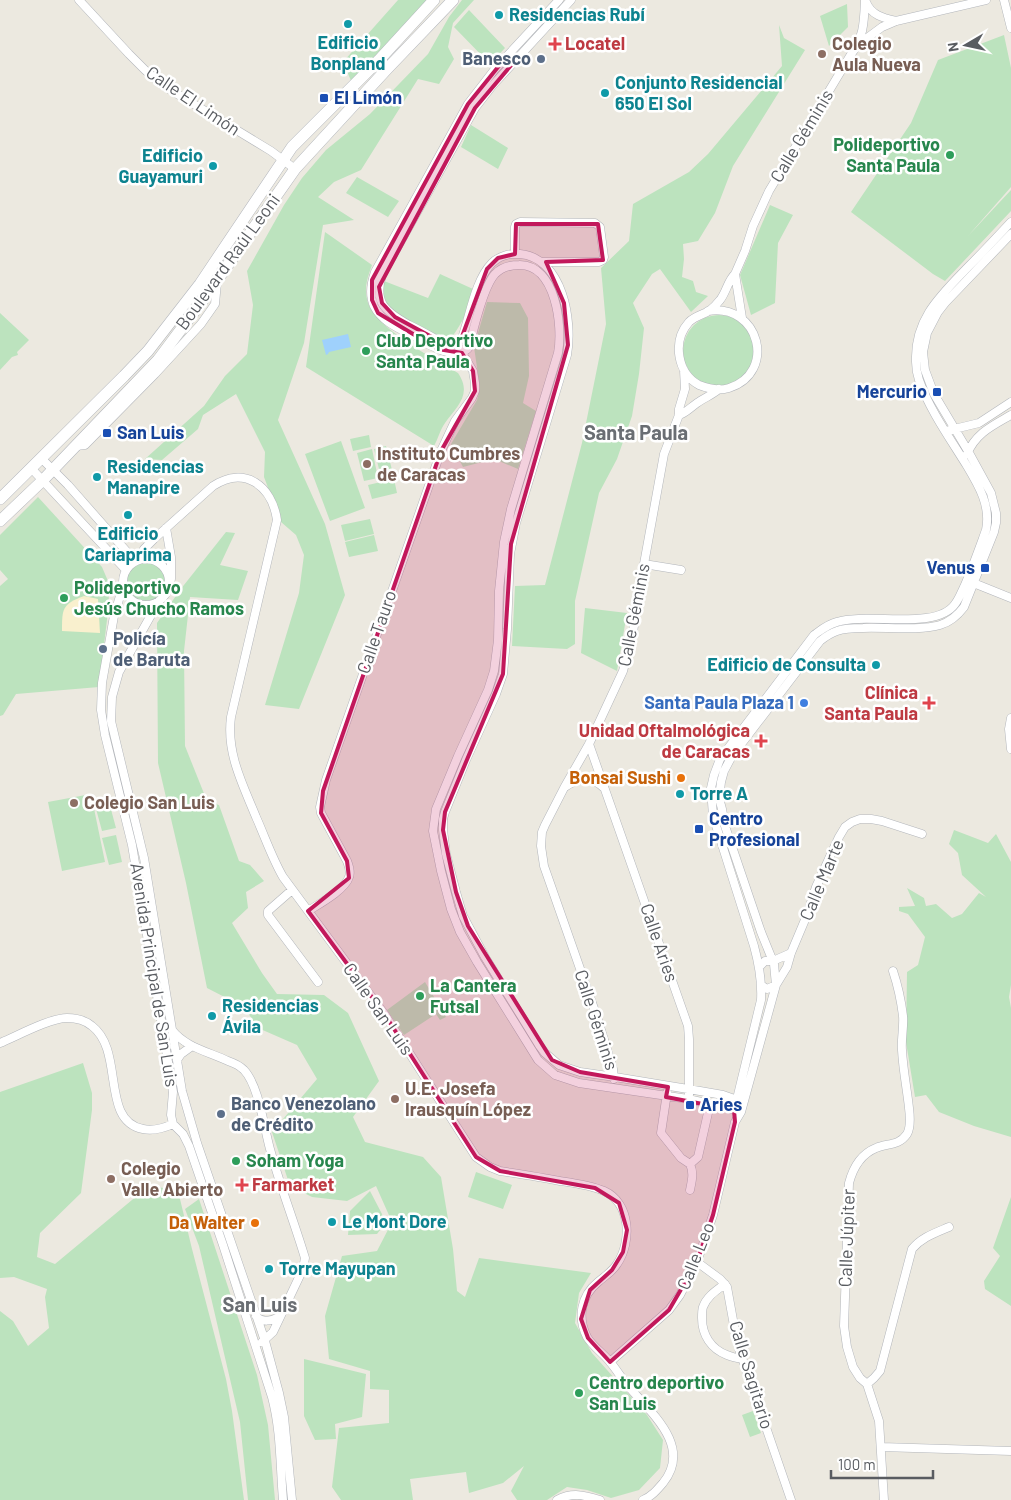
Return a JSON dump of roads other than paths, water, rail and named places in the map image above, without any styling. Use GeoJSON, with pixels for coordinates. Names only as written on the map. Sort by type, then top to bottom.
{"type":"FeatureCollection","features":[{"type":"Feature","properties":{"kind":"main road","name":"Boulevard Raúl Leoni"},"geometry":{"type":"LineString","coordinates":[[0,499],[148,351],[200,284],[292,147],[379,60],[434,0]]}},
{"type":"Feature","properties":{"kind":"main road","name":"Boulevard Raúl Leoni"},"geometry":{"type":"LineString","coordinates":[[0,521],[42,481],[158,360],[295,169],[453,0]]}},
{"type":"Feature","properties":{"kind":"street","name":"Calle El Limón"},"geometry":{"type":"LineString","coordinates":[[79,0],[129,54],[164,86],[272,151],[295,169]]}},
{"type":"Feature","properties":{"kind":"street"},"geometry":{"type":"LineString","coordinates":[[559,0],[476,92],[374,272],[371,286],[374,307],[391,324],[438,349],[452,353],[461,353],[468,350],[470,346],[488,284],[496,272],[510,266],[522,265],[532,268],[542,275],[550,287],[560,329],[560,344],[511,508],[504,542],[494,671],[488,690],[436,809],[434,818],[435,843],[451,910],[460,932],[532,1051],[546,1068],[564,1079],[580,1083],[688,1100],[738,1111]]}},
{"type":"Feature","properties":{"kind":"street"},"geometry":{"type":"LineString","coordinates":[[571,0],[492,86],[475,108],[414,216],[380,282],[380,298],[388,312],[441,342],[456,343],[462,338],[487,269],[498,258],[515,254],[529,255],[542,262],[558,283],[567,316],[568,345],[511,544],[503,674],[445,812],[443,819],[444,841],[460,906],[468,926],[539,1045],[552,1060],[566,1068],[580,1072],[615,1076],[723,1095],[740,1101]]}},
{"type":"Feature","properties":{"kind":"street"},"geometry":{"type":"LineString","coordinates":[[865,0],[872,12],[896,22]]}},
{"type":"Feature","properties":{"kind":"street","name":"Calle Géminis"},"geometry":{"type":"LineString","coordinates":[[613,1088],[615,1076],[597,1017],[544,866],[542,832],[589,744],[624,671],[632,638],[664,454],[679,415],[685,389],[684,370],[678,346],[683,331],[694,318],[708,311],[725,293],[745,251],[769,191],[850,56],[858,46],[862,30],[865,0]]}},
{"type":"Feature","properties":{"kind":"street"},"geometry":{"type":"LineString","coordinates":[[858,46],[882,28],[896,22],[986,0]]}},
{"type":"Feature","properties":{"kind":"street"},"geometry":{"type":"LineString","coordinates":[[1004,0],[1011,28]]}},
{"type":"Feature","properties":{"kind":"street"},"geometry":{"type":"LineString","coordinates":[[507,56],[513,63]]}},
{"type":"Feature","properties":{"kind":"street"},"geometry":{"type":"LineString","coordinates":[[515,254],[515,227],[520,222],[595,222],[600,227],[604,257],[599,262],[542,262]]}},
{"type":"Feature","properties":{"kind":"street"},"geometry":{"type":"LineString","coordinates":[[740,1101],[761,1000],[761,986],[754,946],[713,816],[711,788],[714,775],[720,759],[814,635],[836,622],[844,620],[938,617],[954,606],[971,582],[994,532],[996,513],[991,493],[968,451],[950,430],[919,381],[916,372],[916,341],[924,320],[939,297],[1011,222]]}},
{"type":"Feature","properties":{"kind":"street"},"geometry":{"type":"LineString","coordinates":[[740,1101],[776,985],[776,975],[725,826],[720,798],[722,776],[728,763],[820,641],[838,630],[844,629],[882,627],[921,628],[939,625],[951,620],[964,607],[986,530],[987,513],[983,496],[962,458],[927,378],[924,361],[924,342],[932,323],[946,302],[1011,234]]}},
{"type":"Feature","properties":{"kind":"street"},"geometry":{"type":"LineString","coordinates":[[735,274],[742,318]]}},
{"type":"Feature","properties":{"kind":"street"},"geometry":{"type":"LineString","coordinates":[[684,370],[696,383],[707,388],[719,389],[742,382],[756,362],[758,346],[748,324],[742,318],[730,312],[708,311]]}},
{"type":"Feature","properties":{"kind":"street","name":"Calle Tauro"},"geometry":{"type":"LineString","coordinates":[[308,911],[342,887],[349,878],[347,861],[321,813],[321,799],[435,465],[455,421],[475,391],[473,371],[456,343]]}},
{"type":"Feature","properties":{"kind":"street"},"geometry":{"type":"LineString","coordinates":[[679,415],[719,389]]}},
{"type":"Feature","properties":{"kind":"street"},"geometry":{"type":"LineString","coordinates":[[950,430],[979,423],[1011,402]]}},
{"type":"Feature","properties":{"kind":"street"},"geometry":{"type":"LineString","coordinates":[[962,458],[967,454],[971,444],[979,435],[1011,415]]}},
{"type":"Feature","properties":{"kind":"street"},"geometry":{"type":"LineString","coordinates":[[41,458],[68,485],[136,561]]}},
{"type":"Feature","properties":{"kind":"street"},"geometry":{"type":"LineString","coordinates":[[31,468],[126,570]]}},
{"type":"Feature","properties":{"kind":"street","name":"Calle San Luis"},"geometry":{"type":"LineString","coordinates":[[136,561],[144,549],[166,528],[221,480],[236,477],[242,478],[261,486],[270,496],[277,520],[231,717],[230,735],[234,762],[273,859],[283,877],[385,1014],[476,1157],[490,1167],[500,1170],[595,1188],[613,1196],[623,1210],[627,1230],[623,1252],[618,1264],[590,1290],[583,1302],[581,1314],[583,1327],[588,1338],[610,1362],[628,1386],[654,1413],[672,1442],[672,1466],[667,1478],[653,1494],[643,1500]]}},
{"type":"Feature","properties":{"kind":"street"},"geometry":{"type":"LineString","coordinates":[[166,528],[171,557],[171,571],[169,583],[166,593],[159,601],[149,605],[139,604],[127,595],[123,586],[126,570],[136,561],[152,559],[160,563],[166,570],[169,583]]}},
{"type":"Feature","properties":{"kind":"street"},"geometry":{"type":"LineString","coordinates":[[644,564],[681,570]]}},
{"type":"Feature","properties":{"kind":"street"},"geometry":{"type":"LineString","coordinates":[[971,582],[1011,598]]}},
{"type":"Feature","properties":{"kind":"street","name":"Avenida Principal de San Luis"},"geometry":{"type":"LineString","coordinates":[[123,586],[114,616],[102,683],[101,710],[142,897],[173,1092],[171,1115],[174,1126]]}},
{"type":"Feature","properties":{"kind":"street","name":"Avenida Principal de San Luis"},"geometry":{"type":"LineString","coordinates":[[159,601],[119,672],[110,712],[114,736],[144,858],[182,1091],[273,1370],[284,1417],[292,1500]]}},
{"type":"Feature","properties":{"kind":"street"},"geometry":{"type":"LineString","coordinates":[[1011,718],[1009,739],[1011,749]]}},
{"type":"Feature","properties":{"kind":"street","name":"Calle Aries"},"geometry":{"type":"LineString","coordinates":[[589,744],[688,1026],[688,1100]]}},
{"type":"Feature","properties":{"kind":"street"},"geometry":{"type":"LineString","coordinates":[[564,788],[574,781],[588,778],[597,782],[606,791]]}},
{"type":"Feature","properties":{"kind":"street","name":"Calle Marte"},"geometry":{"type":"LineString","coordinates":[[776,985],[787,967],[816,887],[845,826],[860,819],[871,819],[922,834]]}},
{"type":"Feature","properties":{"kind":"street"},"geometry":{"type":"LineString","coordinates":[[292,890],[268,911],[268,915],[318,982]]}},
{"type":"Feature","properties":{"kind":"street"},"geometry":{"type":"LineString","coordinates":[[759,967],[765,961],[773,962],[791,953]]}},
{"type":"Feature","properties":{"kind":"street","name":"Calle Júpiter"},"geometry":{"type":"LineString","coordinates":[[884,1500],[879,1422],[867,1384],[860,1378],[853,1367],[847,1347],[844,1326],[849,1182],[852,1171],[862,1158],[876,1148],[895,1144],[906,1134],[910,1127],[902,1049],[903,1018],[894,971]]}},
{"type":"Feature","properties":{"kind":"street"},"geometry":{"type":"LineString","coordinates":[[487,979],[495,974]]}},
{"type":"Feature","properties":{"kind":"street"},"geometry":{"type":"LineString","coordinates":[[761,986],[767,989],[776,985]]}},
{"type":"Feature","properties":{"kind":"street"},"geometry":{"type":"LineString","coordinates":[[0,1043],[58,1018],[75,1018],[84,1021],[97,1030],[107,1046],[114,1076],[117,1104],[127,1120],[138,1128],[146,1129],[174,1126],[184,1127],[190,1120]]}},
{"type":"Feature","properties":{"kind":"street"},"geometry":{"type":"LineString","coordinates":[[171,1029],[192,1046],[239,1066],[246,1072],[263,1115],[270,1148],[305,1258],[303,1269],[273,1332],[265,1341],[258,1342],[252,1334]]}},
{"type":"Feature","properties":{"kind":"street"},"geometry":{"type":"LineString","coordinates":[[177,1060],[192,1046]]}},
{"type":"Feature","properties":{"kind":"street"},"geometry":{"type":"LineString","coordinates":[[668,1086],[661,1134],[681,1158],[690,1164],[693,1172],[690,1190]]}},
{"type":"Feature","properties":{"kind":"street"},"geometry":{"type":"LineString","coordinates":[[698,1102],[696,1096],[700,1091]]}},
{"type":"Feature","properties":{"kind":"street"},"geometry":{"type":"LineString","coordinates":[[723,1095],[725,1102],[723,1107]]}},
{"type":"Feature","properties":{"kind":"street","name":"Calle Leo"},"geometry":{"type":"LineString","coordinates":[[610,1362],[669,1310],[680,1295],[697,1262],[713,1215],[740,1101]]}},
{"type":"Feature","properties":{"kind":"street"},"geometry":{"type":"LineString","coordinates":[[690,1164],[698,1157],[710,1104]]}},
{"type":"Feature","properties":{"kind":"street"},"geometry":{"type":"LineString","coordinates":[[174,1126],[186,1138],[189,1146],[252,1334],[276,1415],[283,1500]]}},
{"type":"Feature","properties":{"kind":"street"},"geometry":{"type":"LineString","coordinates":[[867,1384],[880,1371],[912,1248],[923,1238],[949,1227]]}},
{"type":"Feature","properties":{"kind":"street"},"geometry":{"type":"LineString","coordinates":[[697,1262],[725,1284],[713,1292],[702,1308],[702,1325],[709,1342],[716,1349],[730,1356],[738,1359],[742,1358]]}},
{"type":"Feature","properties":{"kind":"street","name":"Calle Sagitario"},"geometry":{"type":"LineString","coordinates":[[725,1284],[728,1290],[742,1358],[791,1500]]}},
{"type":"Feature","properties":{"kind":"street"},"geometry":{"type":"LineString","coordinates":[[255,1314],[267,1321],[279,1317]]}},
{"type":"Feature","properties":{"kind":"street"},"geometry":{"type":"LineString","coordinates":[[263,1372],[266,1365],[273,1370]]}},
{"type":"Feature","properties":{"kind":"street"},"geometry":{"type":"LineString","coordinates":[[881,1447],[1011,1451]]}},
{"type":"Feature","properties":{"kind":"street"},"geometry":{"type":"LineString","coordinates":[[557,1500],[576,1494],[600,1500]]}},
{"type":"Feature","properties":{"kind":"water"},"geometry":{"type":"Polygon","coordinates":[[[348,334],[351,347],[329,352],[326,355],[322,340],[348,334]]]}},
{"type":"Feature","properties":{"kind":"place","name":"Residencias Rubí"},"geometry":{"type":"Point","coordinates":[499,15]}},
{"type":"Feature","properties":{"kind":"place","name":"Edificio Bonpland"},"geometry":{"type":"Point","coordinates":[348,24]}},
{"type":"Feature","properties":{"kind":"place","name":"Locatel"},"geometry":{"type":"Point","coordinates":[555,44]}},
{"type":"Feature","properties":{"kind":"place","name":"Colegio Aula Nueva"},"geometry":{"type":"Point","coordinates":[822,54]}},
{"type":"Feature","properties":{"kind":"place","name":"Banesco"},"geometry":{"type":"Point","coordinates":[541,59]}},
{"type":"Feature","properties":{"kind":"place","name":"Conjunto Residencial 650 El Sol"},"geometry":{"type":"Point","coordinates":[605,93]}},
{"type":"Feature","properties":{"kind":"place","name":"El Limón"},"geometry":{"type":"Point","coordinates":[324,98]}},
{"type":"Feature","properties":{"kind":"place","name":"Polideportivo Santa Paula"},"geometry":{"type":"Point","coordinates":[950,155]}},
{"type":"Feature","properties":{"kind":"place","name":"Edificio Guayamuri"},"geometry":{"type":"Point","coordinates":[213,166]}},
{"type":"Feature","properties":{"kind":"place","name":"Club Deportivo Santa Paula"},"geometry":{"type":"Point","coordinates":[366,351]}},
{"type":"Feature","properties":{"kind":"place","name":"Mercurio"},"geometry":{"type":"Point","coordinates":[937,392]}},
{"type":"Feature","properties":{"kind":"place","name":"San Luis"},"geometry":{"type":"Point","coordinates":[107,433]}},
{"type":"Feature","properties":{"kind":"place","name":"Instituto Cumbres de Caracas"},"geometry":{"type":"Point","coordinates":[367,464]}},
{"type":"Feature","properties":{"kind":"place","name":"Residencias Manapire"},"geometry":{"type":"Point","coordinates":[97,477]}},
{"type":"Feature","properties":{"kind":"place","name":"Edificio Cariaprima"},"geometry":{"type":"Point","coordinates":[128,515]}},
{"type":"Feature","properties":{"kind":"place","name":"Venus"},"geometry":{"type":"Point","coordinates":[985,568]}},
{"type":"Feature","properties":{"kind":"place","name":"Polideportivo Jesús Chucho Ramos"},"geometry":{"type":"Point","coordinates":[64,598]}},
{"type":"Feature","properties":{"kind":"place","name":"Policía de Baruta"},"geometry":{"type":"Point","coordinates":[103,649]}},
{"type":"Feature","properties":{"kind":"place","name":"Edificio de Consulta"},"geometry":{"type":"Point","coordinates":[876,665]}},
{"type":"Feature","properties":{"kind":"place","name":"Santa Paula Plaza 1"},"geometry":{"type":"Point","coordinates":[804,703]}},
{"type":"Feature","properties":{"kind":"place","name":"Clínica Santa Paula"},"geometry":{"type":"Point","coordinates":[929,703]}},
{"type":"Feature","properties":{"kind":"place","name":"Unidad Oftalmológica de Caracas"},"geometry":{"type":"Point","coordinates":[761,741]}},
{"type":"Feature","properties":{"kind":"place","name":"Bonsai Sushi"},"geometry":{"type":"Point","coordinates":[681,778]}},
{"type":"Feature","properties":{"kind":"place","name":"Torre A"},"geometry":{"type":"Point","coordinates":[680,794]}},
{"type":"Feature","properties":{"kind":"place","name":"Colegio San Luis"},"geometry":{"type":"Point","coordinates":[74,803]}},
{"type":"Feature","properties":{"kind":"place","name":"Centro Profesional"},"geometry":{"type":"Point","coordinates":[699,829]}},
{"type":"Feature","properties":{"kind":"place","name":"La Cantera Futsal"},"geometry":{"type":"Point","coordinates":[420,996]}},
{"type":"Feature","properties":{"kind":"place","name":"Residencias Ávila"},"geometry":{"type":"Point","coordinates":[212,1016]}},
{"type":"Feature","properties":{"kind":"place","name":"U.E. Josefa Irausquín López"},"geometry":{"type":"Point","coordinates":[395,1099]}},
{"type":"Feature","properties":{"kind":"place","name":"Aries"},"geometry":{"type":"Point","coordinates":[690,1105]}},
{"type":"Feature","properties":{"kind":"place","name":"Banco Venezolano de Crédito"},"geometry":{"type":"Point","coordinates":[221,1114]}},
{"type":"Feature","properties":{"kind":"place","name":"Soham Yoga"},"geometry":{"type":"Point","coordinates":[236,1161]}},
{"type":"Feature","properties":{"kind":"place","name":"Colegio Valle Abierto"},"geometry":{"type":"Point","coordinates":[111,1179]}},
{"type":"Feature","properties":{"kind":"place","name":"Farmarket"},"geometry":{"type":"Point","coordinates":[242,1185]}},
{"type":"Feature","properties":{"kind":"place","name":"Le Mont Dore"},"geometry":{"type":"Point","coordinates":[332,1222]}},
{"type":"Feature","properties":{"kind":"place","name":"Da Walter"},"geometry":{"type":"Point","coordinates":[255,1223]}},
{"type":"Feature","properties":{"kind":"place","name":"Torre Mayupan"},"geometry":{"type":"Point","coordinates":[269,1269]}},
{"type":"Feature","properties":{"kind":"place","name":"Centro deportivo San Luis"},"geometry":{"type":"Point","coordinates":[579,1393]}},
{"type":"Feature","properties":{"kind":"district","name":"Santa Paula"},"geometry":{"type":"Point","coordinates":[636,433]}},
{"type":"Feature","properties":{"kind":"district","name":"San Luis"},"geometry":{"type":"Point","coordinates":[260,1305]}}]}
